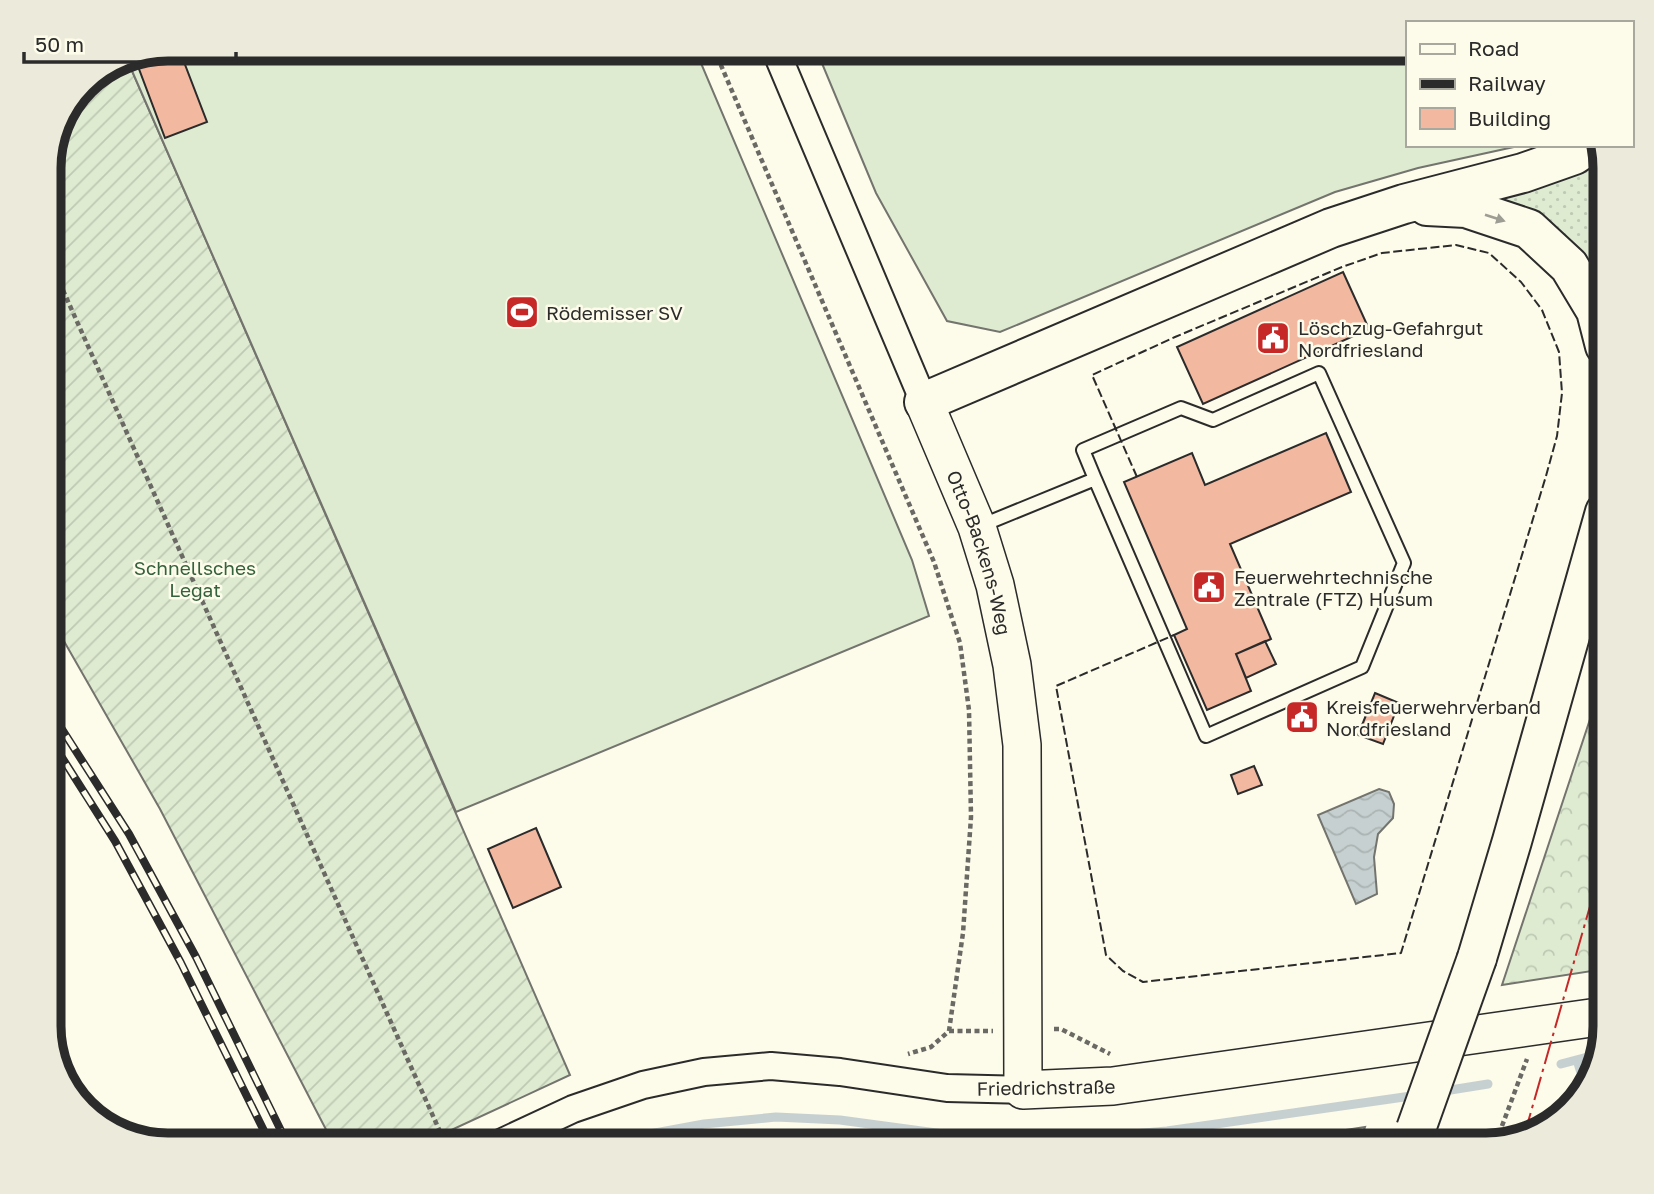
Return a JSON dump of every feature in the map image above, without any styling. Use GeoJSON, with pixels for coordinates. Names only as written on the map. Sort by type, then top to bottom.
{"type":"FeatureCollection","features":[{"type":"Feature","properties":{"kind":"highway"},"geometry":{"type":"LineString","coordinates":[[924,402],[1331,228],[1404,204],[1523,173],[1574,155],[1586,147]]}},
{"type":"Feature","properties":{"kind":"highway"},"geometry":{"type":"LineString","coordinates":[[1404,204],[1466,208],[1530,229],[1569,266],[1593,306]]}},
{"type":"Feature","properties":{"kind":"highway"},"geometry":{"type":"LineString","coordinates":[[1415,1133],[1477,958],[1593,554]]}},
{"type":"Feature","properties":{"kind":"street","name":"Otto-Backens-Weg"},"geometry":{"type":"LineString","coordinates":[[780,61],[977,527],[995,585],[1012,665],[1021,745],[1023,1090]]}},
{"type":"Feature","properties":{"kind":"street","name":"Friedrichstraße"},"geometry":{"type":"LineString","coordinates":[[505,1133],[643,1085],[704,1072],[771,1066],[840,1072],[947,1088],[1023,1090],[1113,1086],[1593,1018]]}},
{"type":"Feature","properties":{"kind":"lane"},"geometry":{"type":"LineString","coordinates":[[1319,373],[1404,564],[1362,667],[1206,736],[1095,479],[1083,450],[1181,408],[1213,420],[1319,373]]}},
{"type":"Feature","properties":{"kind":"lane"},"geometry":{"type":"LineString","coordinates":[[977,527],[1095,479]]}},
{"type":"Feature","properties":{"kind":"path"},"geometry":{"type":"LineString","coordinates":[[719,61],[934,562],[960,643],[969,710],[971,817],[963,933],[948,1031],[931,1047],[908,1054]]}},
{"type":"Feature","properties":{"kind":"path"},"geometry":{"type":"LineString","coordinates":[[61,286],[441,1133]]}},
{"type":"Feature","properties":{"kind":"path"},"geometry":{"type":"LineString","coordinates":[[1500,1132],[1539,1026]]}},
{"type":"Feature","properties":{"kind":"green space","name":"Rödemisser SV"},"geometry":{"type":"Polygon","coordinates":[[[168,61],[700,61],[912,560],[929,616],[456,812],[131,68],[168,61]]]}},
{"type":"Feature","properties":{"kind":"green space"},"geometry":{"type":"Polygon","coordinates":[[[821,61],[1406,61],[1406,147],[1514,147],[1418,168],[1335,192],[1000,332],[947,321],[876,193],[821,61]]]}},
{"type":"Feature","properties":{"kind":"green space","name":"Schnellsches Legat"},"geometry":{"type":"Polygon","coordinates":[[[131,68],[570,1075],[445,1133],[328,1133],[160,809],[61,636],[61,161],[69,127],[79,109],[109,79],[131,68]]]}},
{"type":"Feature","properties":{"kind":"green space"},"geometry":{"type":"Polygon","coordinates":[[[1592,157],[1593,282],[1538,218],[1490,193],[1592,157]]]}},
{"type":"Feature","properties":{"kind":"green space"},"geometry":{"type":"Polygon","coordinates":[[[1593,710],[1593,971],[1502,985],[1593,710]]]}},
{"type":"Feature","properties":{"kind":"green space"},"geometry":{"type":"Polygon","coordinates":[[[1365,1127],[1363,1133],[1327,1133],[1365,1127]]]}},
{"type":"Feature","properties":{"kind":"water"},"geometry":{"type":"Polygon","coordinates":[[[1379,789],[1389,792],[1394,804],[1393,818],[1378,834],[1374,857],[1377,894],[1356,904],[1318,815],[1379,789]]]}},
{"type":"Feature","properties":{"kind":"building"},"geometry":{"type":"Polygon","coordinates":[[[184,61],[207,122],[165,138],[138,66],[184,61]]]}},
{"type":"Feature","properties":{"kind":"building","name":"Löschzug-Gefahrgut Nordfriesland"},"geometry":{"type":"Polygon","coordinates":[[[1343,272],[1369,329],[1203,404],[1177,347],[1343,272]]]}},
{"type":"Feature","properties":{"kind":"building","name":"Feuerwehrtechnische Zentrale (FTZ) Husum"},"geometry":{"type":"Polygon","coordinates":[[[1326,433],[1351,492],[1230,544],[1271,639],[1236,654],[1251,691],[1207,710],[1174,635],[1187,629],[1124,482],[1192,453],[1205,485],[1326,433]]]}},
{"type":"Feature","properties":{"kind":"building"},"geometry":{"type":"Polygon","coordinates":[[[1265,641],[1276,664],[1246,678],[1236,654],[1265,641]]]}},
{"type":"Feature","properties":{"kind":"building"},"geometry":{"type":"Polygon","coordinates":[[[1375,693],[1399,703],[1383,744],[1358,735],[1375,693]]]}},
{"type":"Feature","properties":{"kind":"building"},"geometry":{"type":"Polygon","coordinates":[[[1254,766],[1262,785],[1238,794],[1231,775],[1254,766]]]}},
{"type":"Feature","properties":{"kind":"building"},"geometry":{"type":"Polygon","coordinates":[[[536,828],[561,887],[513,908],[488,849],[536,828]]]}},
{"type":"Feature","properties":{"kind":"waterway"},"geometry":{"type":"LineString","coordinates":[[1561,1064],[1588,1057]]}},
{"type":"Feature","properties":{"kind":"waterway"},"geometry":{"type":"LineString","coordinates":[[1577,1060],[1581,1073]]}},
{"type":"Feature","properties":{"kind":"waterway"},"geometry":{"type":"LineString","coordinates":[[1438,1092],[1488,1084]]}},
{"type":"Feature","properties":{"kind":"waterway"},"geometry":{"type":"LineString","coordinates":[[1144,1133],[1418,1095]]}},
{"type":"Feature","properties":{"kind":"waterway"},"geometry":{"type":"LineString","coordinates":[[655,1133],[704,1124],[776,1117],[840,1120],[936,1133]]}},
{"type":"Feature","properties":{"kind":"railway"},"geometry":{"type":"LineString","coordinates":[[61,728],[129,834],[196,957],[282,1133]]}},
{"type":"Feature","properties":{"kind":"railway"},"geometry":{"type":"LineString","coordinates":[[61,756],[115,841],[181,963],[265,1133]]}},
{"type":"Feature","properties":{"kind":"fence"},"geometry":{"type":"LineString","coordinates":[[1137,477],[1092,375],[1175,337],[1382,253],[1456,245],[1489,253],[1521,282],[1542,310],[1559,352],[1562,393],[1557,436],[1401,953],[1143,982],[1123,971],[1106,955],[1056,686],[1174,635]]}},
{"type":"Feature","properties":{"kind":"power"},"geometry":{"type":"LineString","coordinates":[[1527,1124],[1593,896]]}},
{"type":"Feature","properties":{"kind":"place","name":"Rödemisser SV"},"geometry":{"type":"Point","coordinates":[522,312]}},
{"type":"Feature","properties":{"kind":"place","name":"Löschzug-Gefahrgut Nordfriesland"},"geometry":{"type":"Point","coordinates":[1273,338]}},
{"type":"Feature","properties":{"kind":"place","name":"Feuerwehrtechnische Zentrale (FTZ) Husum"},"geometry":{"type":"Point","coordinates":[1209,587]}},
{"type":"Feature","properties":{"kind":"place","name":"Kreisfeuerwehrverband Nordfriesland"},"geometry":{"type":"Point","coordinates":[1302,717]}}]}
